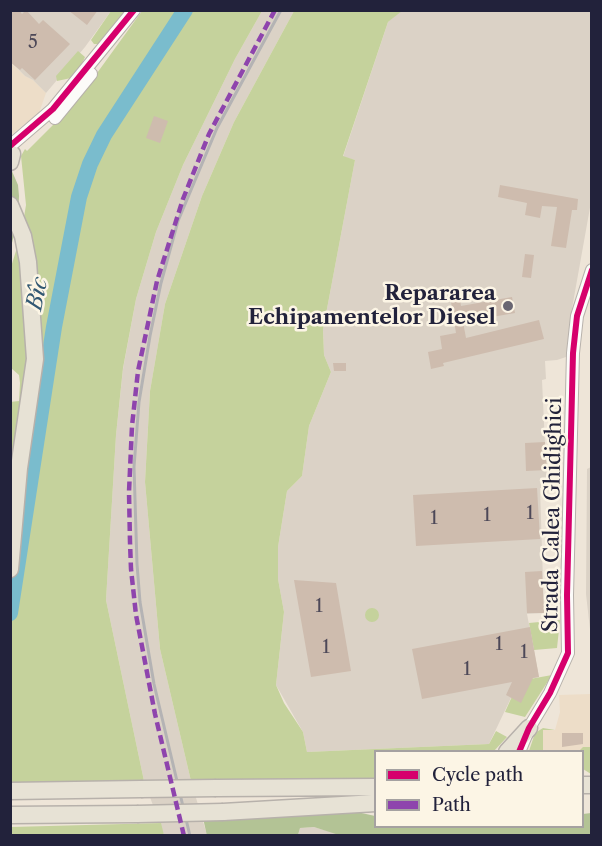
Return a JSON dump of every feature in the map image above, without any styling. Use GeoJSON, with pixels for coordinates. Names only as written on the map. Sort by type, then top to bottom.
{"type":"FeatureCollection","features":[{"type":"Feature","properties":{"kind":"highway"},"geometry":{"type":"LineString","coordinates":[[10,205],[23,236],[28,262],[35,359],[19,468],[10,568]]}},
{"type":"Feature","properties":{"kind":"highway"},"geometry":{"type":"LineString","coordinates":[[10,216],[23,236]]}},
{"type":"Feature","properties":{"kind":"highway"},"geometry":{"type":"LineString","coordinates":[[509,750],[529,728]]}},
{"type":"Feature","properties":{"kind":"highway"},"geometry":{"type":"LineString","coordinates":[[526,750],[529,728]]}},
{"type":"Feature","properties":{"kind":"highway"},"geometry":{"type":"LineString","coordinates":[[10,791],[374,787]]}},
{"type":"Feature","properties":{"kind":"highway"},"geometry":{"type":"LineString","coordinates":[[10,815],[223,812],[374,803]]}},
{"type":"Feature","properties":{"kind":"street"},"geometry":{"type":"LineString","coordinates":[[11,155],[58,116],[91,75],[104,49],[134,10]]}},
{"type":"Feature","properties":{"kind":"street","name":"Strada Calea Ghidighici"},"geometry":{"type":"LineString","coordinates":[[520,750],[568,653],[567,576],[573,353],[577,316],[591,270]]}},
{"type":"Feature","properties":{"kind":"shaded area"},"geometry":{"type":"Polygon","coordinates":[[[402,10],[591,12],[591,202],[571,314],[566,357],[545,361],[546,379],[542,380],[547,488],[540,488],[544,613],[527,614],[539,677],[519,681],[489,744],[307,752],[303,732],[276,685],[284,612],[278,579],[278,547],[287,491],[302,476],[309,426],[331,372],[324,355],[323,330],[355,160],[343,157],[388,22],[402,10]]]}},
{"type":"Feature","properties":{"kind":"shaded area"},"geometry":{"type":"Polygon","coordinates":[[[10,11],[111,11],[85,47],[46,93],[11,62],[10,11]]]}},
{"type":"Feature","properties":{"kind":"shaded area"},"geometry":{"type":"Polygon","coordinates":[[[262,11],[294,11],[234,122],[202,196],[165,304],[150,391],[145,482],[160,649],[191,781],[207,835],[164,835],[144,781],[106,600],[116,435],[123,369],[136,299],[156,232],[183,165],[235,59],[262,11]]]}},
{"type":"Feature","properties":{"kind":"shaded area"},"geometry":{"type":"Polygon","coordinates":[[[10,62],[46,93],[39,113],[11,135],[10,62]]]}},
{"type":"Feature","properties":{"kind":"shaded area"},"geometry":{"type":"Polygon","coordinates":[[[591,467],[591,638],[586,594],[587,469],[591,467]]]}},
{"type":"Feature","properties":{"kind":"shaded area"},"geometry":{"type":"Polygon","coordinates":[[[591,694],[591,756],[584,753],[584,750],[543,750],[543,730],[555,730],[560,712],[559,695],[591,694]]]}},
{"type":"Feature","properties":{"kind":"shaded area"},"geometry":{"type":"Polygon","coordinates":[[[314,827],[342,835],[298,836],[300,828],[314,827]]]}},
{"type":"Feature","properties":{"kind":"green space"},"geometry":{"type":"Polygon","coordinates":[[[111,11],[126,11],[100,44],[94,44],[91,40],[111,11]]]}},
{"type":"Feature","properties":{"kind":"green space"},"geometry":{"type":"Polygon","coordinates":[[[142,11],[262,11],[235,59],[183,165],[156,232],[136,299],[123,368],[116,435],[106,600],[144,781],[11,783],[10,402],[19,401],[20,383],[19,375],[11,368],[10,270],[21,235],[26,205],[21,156],[25,149],[27,151],[59,119],[92,80],[142,11]]]}},
{"type":"Feature","properties":{"kind":"green space"},"geometry":{"type":"Polygon","coordinates":[[[294,11],[402,11],[388,22],[343,156],[355,160],[323,330],[324,355],[331,372],[309,426],[302,476],[287,491],[278,547],[278,579],[284,612],[276,685],[284,703],[303,732],[307,752],[489,744],[496,731],[507,737],[495,750],[374,750],[374,778],[191,781],[160,649],[145,482],[150,391],[165,304],[202,196],[234,122],[294,11]]]}},
{"type":"Feature","properties":{"kind":"green space"},"geometry":{"type":"Polygon","coordinates":[[[78,51],[85,57],[80,68],[71,78],[57,81],[56,76],[78,51]]]}},
{"type":"Feature","properties":{"kind":"green space"},"geometry":{"type":"Polygon","coordinates":[[[11,169],[18,185],[19,196],[18,218],[11,247],[11,169]]]}},
{"type":"Feature","properties":{"kind":"green space"},"geometry":{"type":"Polygon","coordinates":[[[372,608],[377,610],[379,615],[377,620],[372,622],[367,620],[365,615],[367,610],[372,608]]]}},
{"type":"Feature","properties":{"kind":"green space"},"geometry":{"type":"Polygon","coordinates":[[[560,620],[557,648],[534,650],[529,623],[560,620]]]}},
{"type":"Feature","properties":{"kind":"green space"},"geometry":{"type":"Polygon","coordinates":[[[552,675],[525,717],[505,712],[519,681],[552,675]]]}},
{"type":"Feature","properties":{"kind":"green space"},"geometry":{"type":"Polygon","coordinates":[[[543,728],[555,730],[543,730],[543,750],[529,750],[535,733],[543,728]]]}},
{"type":"Feature","properties":{"kind":"green space"},"geometry":{"type":"Polygon","coordinates":[[[583,747],[591,747],[591,774],[584,770],[584,750],[580,750],[583,747]]]}},
{"type":"Feature","properties":{"kind":"green space"},"geometry":{"type":"Polygon","coordinates":[[[348,810],[374,816],[374,828],[584,828],[584,814],[591,813],[592,835],[342,836],[314,827],[300,828],[298,835],[207,836],[203,818],[348,810]]]}},
{"type":"Feature","properties":{"kind":"green space"},"geometry":{"type":"Polygon","coordinates":[[[161,823],[164,835],[11,835],[11,827],[161,823]]]}},
{"type":"Feature","properties":{"kind":"building"},"geometry":{"type":"Polygon","coordinates":[[[10,10],[19,10],[22,14],[26,10],[39,24],[43,20],[70,44],[35,80],[22,68],[20,70],[10,62],[10,10]]]}},
{"type":"Feature","properties":{"kind":"building"},"geometry":{"type":"Polygon","coordinates":[[[68,10],[98,10],[87,25],[68,10]]]}},
{"type":"Feature","properties":{"kind":"building"},"geometry":{"type":"Polygon","coordinates":[[[154,116],[168,121],[160,143],[146,138],[154,116]]]}},
{"type":"Feature","properties":{"kind":"building"},"geometry":{"type":"Polygon","coordinates":[[[500,185],[578,199],[577,210],[572,210],[566,248],[551,246],[557,207],[542,206],[540,218],[525,215],[527,203],[498,197],[500,185]]]}},
{"type":"Feature","properties":{"kind":"building"},"geometry":{"type":"Polygon","coordinates":[[[525,254],[534,255],[531,278],[522,277],[525,254]]]}},
{"type":"Feature","properties":{"kind":"building"},"geometry":{"type":"Polygon","coordinates":[[[512,297],[515,313],[463,322],[466,338],[539,320],[544,339],[443,363],[444,366],[431,369],[428,352],[442,349],[440,336],[456,333],[451,302],[460,300],[461,306],[512,297]]]}},
{"type":"Feature","properties":{"kind":"building"},"geometry":{"type":"Polygon","coordinates":[[[333,363],[346,363],[346,371],[334,371],[333,363]]]}},
{"type":"Feature","properties":{"kind":"building"},"geometry":{"type":"Polygon","coordinates":[[[545,442],[547,470],[526,471],[525,443],[545,442]]]}},
{"type":"Feature","properties":{"kind":"building"},"geometry":{"type":"Polygon","coordinates":[[[537,488],[540,539],[416,546],[413,495],[537,488]]]}},
{"type":"Feature","properties":{"kind":"building"},"geometry":{"type":"Polygon","coordinates":[[[542,571],[544,613],[527,613],[525,572],[542,571]]]}},
{"type":"Feature","properties":{"kind":"building"},"geometry":{"type":"Polygon","coordinates":[[[294,580],[336,583],[351,671],[311,677],[294,580]]]}},
{"type":"Feature","properties":{"kind":"building"},"geometry":{"type":"Polygon","coordinates":[[[530,627],[539,677],[533,678],[521,703],[506,695],[512,682],[422,699],[412,649],[530,627]]]}},
{"type":"Feature","properties":{"kind":"building"},"geometry":{"type":"Polygon","coordinates":[[[562,733],[583,733],[583,744],[562,747],[562,733]]]}},
{"type":"Feature","properties":{"kind":"waterway","name":"Bîc"},"geometry":{"type":"LineString","coordinates":[[10,613],[54,327],[79,197],[90,164],[104,135],[185,10]]}},
{"type":"Feature","properties":{"kind":"railway"},"geometry":{"type":"LineString","coordinates":[[190,836],[154,684],[140,602],[134,467],[139,402],[161,283],[178,221],[217,128],[281,10]]}},
{"type":"Feature","properties":{"kind":"marked path"},"geometry":{"type":"LineString","coordinates":[[184,836],[155,714],[136,615],[131,569],[129,492],[132,426],[138,371],[157,281],[183,199],[209,134],[275,10]]}},
{"type":"Feature","properties":{"kind":"cycle path"},"geometry":{"type":"LineString","coordinates":[[10,146],[53,109],[134,10]]}},
{"type":"Feature","properties":{"kind":"cycle path"},"geometry":{"type":"LineString","coordinates":[[520,750],[568,653],[567,595],[573,353],[577,316],[592,270]]}},
{"type":"Feature","properties":{"kind":"place","name":"Repararea Echipamentelor Diesel"},"geometry":{"type":"Point","coordinates":[508,306]}}]}
